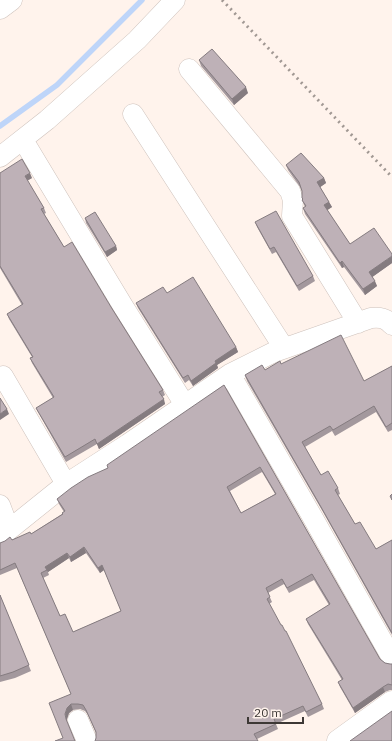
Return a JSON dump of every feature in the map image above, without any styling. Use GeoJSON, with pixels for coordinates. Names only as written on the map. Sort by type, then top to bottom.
{"type":"FeatureCollection","features":[{"type":"Feature","properties":{"kind":"street"},"geometry":{"type":"LineString","coordinates":[[0,9],[12,0]]}},
{"type":"Feature","properties":{"kind":"street"},"geometry":{"type":"LineString","coordinates":[[0,157],[47,120],[137,40],[175,0]]}},
{"type":"Feature","properties":{"kind":"street"},"geometry":{"type":"LineString","coordinates":[[189,69],[290,191],[293,200],[292,216],[358,323]]}},
{"type":"Feature","properties":{"kind":"street"},"geometry":{"type":"LineString","coordinates":[[133,114],[284,348]]}},
{"type":"Feature","properties":{"kind":"street"},"geometry":{"type":"LineString","coordinates":[[23,140],[123,306],[185,405]]}},
{"type":"Feature","properties":{"kind":"street"},"geometry":{"type":"LineString","coordinates":[[0,505],[5,533],[66,484],[128,444],[230,374],[284,348],[371,318],[379,317],[387,320],[392,325]]}},
{"type":"Feature","properties":{"kind":"street"},"geometry":{"type":"LineString","coordinates":[[230,374],[392,658]]}},
{"type":"Feature","properties":{"kind":"street"},"geometry":{"type":"LineString","coordinates":[[3,376],[66,484]]}},
{"type":"Feature","properties":{"kind":"street"},"geometry":{"type":"LineString","coordinates":[[338,741],[392,702]]}},
{"type":"Feature","properties":{"kind":"street"},"geometry":{"type":"LineString","coordinates":[[78,720],[88,741]]}},
{"type":"Feature","properties":{"kind":"building"},"geometry":{"type":"Polygon","coordinates":[[[212,49],[246,87],[232,99],[199,60],[212,49]]]}},
{"type":"Feature","properties":{"kind":"building"},"geometry":{"type":"Polygon","coordinates":[[[301,153],[324,178],[317,182],[329,202],[324,205],[350,244],[374,228],[392,254],[392,256],[369,272],[375,281],[363,289],[342,261],[340,263],[303,208],[306,206],[302,200],[302,191],[299,182],[286,165],[301,153]]]}},
{"type":"Feature","properties":{"kind":"building"},"geometry":{"type":"Polygon","coordinates":[[[22,159],[30,173],[25,176],[44,208],[41,209],[64,247],[72,242],[163,390],[159,392],[164,399],[97,444],[95,439],[65,457],[36,408],[54,397],[30,358],[33,357],[7,314],[23,304],[0,266],[0,173],[22,159]]]}},
{"type":"Feature","properties":{"kind":"building"},"geometry":{"type":"Polygon","coordinates":[[[276,211],[313,276],[297,286],[274,247],[270,249],[255,222],[276,211]]]}},
{"type":"Feature","properties":{"kind":"building"},"geometry":{"type":"Polygon","coordinates":[[[95,212],[116,246],[105,252],[85,218],[95,212]]]}},
{"type":"Feature","properties":{"kind":"building"},"geometry":{"type":"Polygon","coordinates":[[[193,277],[236,347],[215,361],[216,363],[191,381],[188,375],[183,378],[136,303],[163,287],[167,293],[193,277]]]}},
{"type":"Feature","properties":{"kind":"building"},"geometry":{"type":"Polygon","coordinates":[[[341,335],[364,381],[392,366],[392,423],[386,427],[374,406],[333,430],[330,426],[302,442],[321,475],[328,471],[338,488],[335,490],[355,524],[360,522],[376,549],[392,540],[392,633],[245,375],[262,365],[265,370],[280,361],[281,364],[341,335]]]}},
{"type":"Feature","properties":{"kind":"building"},"geometry":{"type":"Polygon","coordinates":[[[224,385],[380,659],[385,663],[392,664],[392,685],[388,684],[353,708],[338,682],[343,679],[306,619],[330,604],[312,574],[287,588],[282,579],[266,588],[270,597],[267,599],[281,625],[286,631],[322,704],[306,712],[303,706],[274,719],[276,724],[254,734],[258,741],[95,741],[96,732],[83,705],[71,704],[67,708],[65,714],[75,741],[55,741],[63,738],[49,703],[71,694],[15,563],[0,570],[0,543],[10,537],[12,540],[30,532],[31,534],[63,514],[62,513],[65,511],[57,499],[88,477],[108,468],[107,465],[224,385]],[[260,467],[227,487],[241,513],[276,494],[260,467]],[[84,547],[70,557],[67,553],[45,567],[47,570],[41,573],[60,616],[65,614],[73,632],[121,611],[102,565],[98,568],[84,547]]]}},
{"type":"Feature","properties":{"kind":"building"},"geometry":{"type":"Polygon","coordinates":[[[0,398],[7,409],[0,414],[0,398]]]}},
{"type":"Feature","properties":{"kind":"building"},"geometry":{"type":"Polygon","coordinates":[[[0,595],[29,665],[0,676],[0,595]]]}},
{"type":"Feature","properties":{"kind":"building"},"geometry":{"type":"Polygon","coordinates":[[[392,711],[392,741],[350,741],[392,711]]]}},
{"type":"Feature","properties":{"kind":"waterway"},"geometry":{"type":"LineString","coordinates":[[0,126],[57,85],[142,0]]}},
{"type":"Feature","properties":{"kind":"railway"},"geometry":{"type":"LineString","coordinates":[[222,0],[392,177]]}}]}
